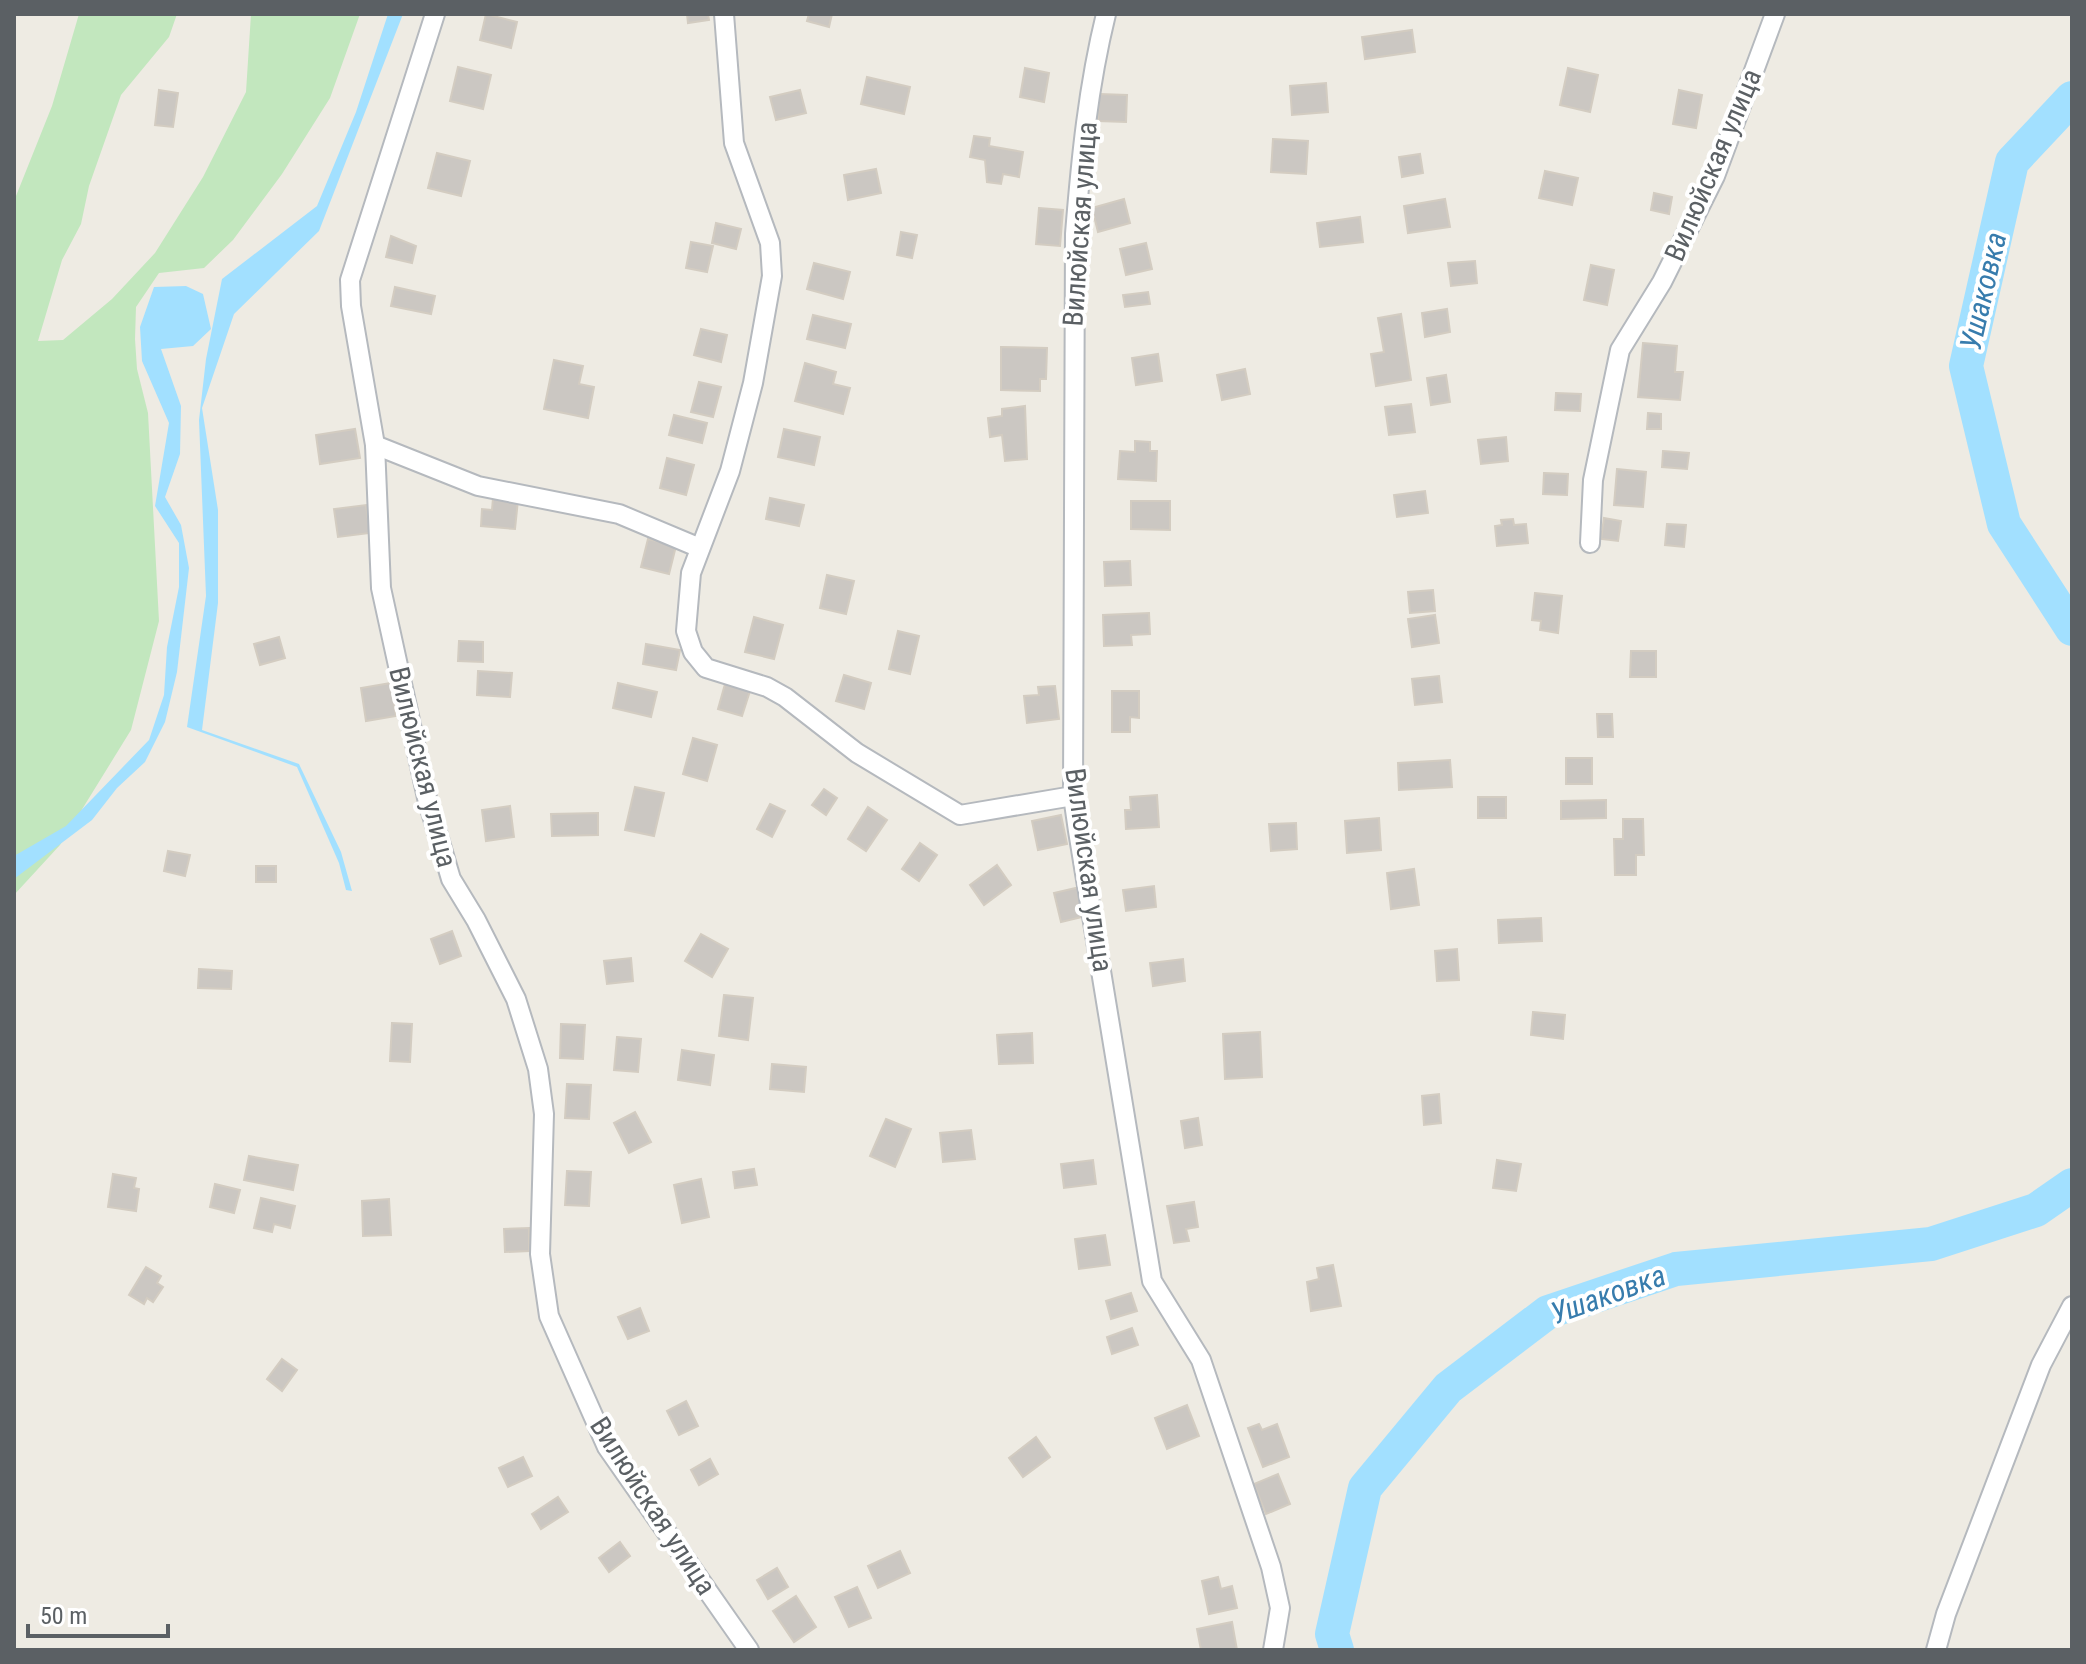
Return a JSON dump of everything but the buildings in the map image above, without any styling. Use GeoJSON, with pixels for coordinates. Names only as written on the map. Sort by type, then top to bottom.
{"type":"FeatureCollection","features":[{"type":"Feature","properties":{"kind":"street","name":"Вилюйская улица"},"geometry":{"type":"LineString","coordinates":[[435,14],[350,280],[351,306],[375,445],[381,588],[427,798],[451,879],[476,920],[516,999],[538,1069],[544,1114],[540,1254],[549,1316],[607,1447],[749,1650]]}},
{"type":"Feature","properties":{"kind":"street"},"geometry":{"type":"LineString","coordinates":[[724,14],[734,143],[770,243],[772,276],[753,383],[730,471],[700,548],[686,602],[686,631],[693,652],[706,668],[767,687],[785,697],[857,753],[960,815],[1073,796]]}},
{"type":"Feature","properties":{"kind":"street","name":"Вилюйская улица"},"geometry":{"type":"LineString","coordinates":[[1106,14],[1093,65],[1081,151],[1075,234],[1073,796],[1152,1281],[1201,1360],[1266,1552],[1280,1608],[1273,1650]]}},
{"type":"Feature","properties":{"kind":"street","name":"Вилюйская улица"},"geometry":{"type":"LineString","coordinates":[[1590,543],[1593,480],[1611,379],[1620,350],[1662,282],[1715,176],[1775,14]]}},
{"type":"Feature","properties":{"kind":"street"},"geometry":{"type":"LineString","coordinates":[[375,445],[478,486],[619,514],[700,548]]}},
{"type":"Feature","properties":{"kind":"street"},"geometry":{"type":"LineString","coordinates":[[1936,1650],[1946,1614],[2041,1365],[2072,1306]]}},
{"type":"Feature","properties":{"kind":"green space"},"geometry":{"type":"Polygon","coordinates":[[[79,14],[177,14],[169,37],[121,95],[89,186],[81,224],[62,260],[38,341],[63,340],[112,299],[155,253],[203,177],[246,92],[251,14],[360,14],[330,98],[282,174],[233,240],[204,268],[159,273],[136,307],[137,369],[148,413],[159,621],[131,730],[60,845],[14,895],[14,201],[52,106],[79,14]]]}},
{"type":"Feature","properties":{"kind":"water"},"geometry":{"type":"Polygon","coordinates":[[[388,14],[403,14],[319,231],[234,314],[202,408],[218,510],[218,603],[202,730],[299,764],[341,852],[352,891],[346,890],[339,863],[297,767],[187,727],[206,596],[199,420],[206,359],[222,279],[317,206],[356,112],[388,14]]]}},
{"type":"Feature","properties":{"kind":"water"},"geometry":{"type":"Polygon","coordinates":[[[186,286],[203,294],[211,329],[193,346],[161,349],[181,406],[180,454],[165,497],[181,525],[189,568],[177,672],[165,722],[145,762],[117,788],[92,820],[14,879],[14,856],[66,826],[149,740],[164,695],[167,647],[179,587],[179,543],[155,506],[169,423],[142,361],[140,327],[154,287],[186,286]]]}},
{"type":"Feature","properties":{"kind":"waterway","name":"Ушаковка"},"geometry":{"type":"LineString","coordinates":[[2072,98],[2012,162],[1966,366],[2004,524],[2072,629]]}},
{"type":"Feature","properties":{"kind":"waterway","name":"Ушаковка"},"geometry":{"type":"LineString","coordinates":[[1337,1650],[1332,1634],[1365,1488],[1448,1388],[1548,1312],[1676,1269],[1931,1244],[2036,1210],[2072,1185]]}}]}
